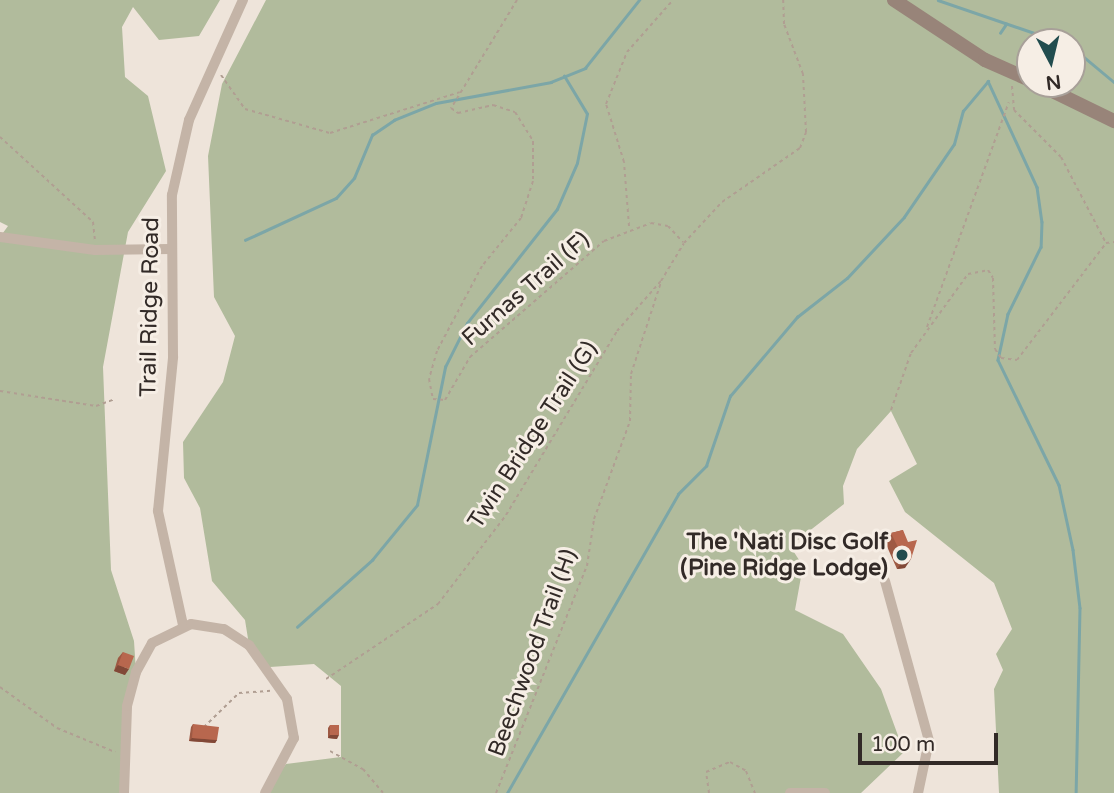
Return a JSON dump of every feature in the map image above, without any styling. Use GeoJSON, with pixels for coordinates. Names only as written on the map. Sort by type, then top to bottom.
{"type":"FeatureCollection","features":[{"type":"Feature","properties":{"kind":"street","name":"Trail Ridge Road"},"geometry":{"type":"LineString","coordinates":[[183,625],[158,511],[173,357],[170,249],[178,155],[243,0]]}},
{"type":"Feature","properties":{"kind":"street"},"geometry":{"type":"LineString","coordinates":[[894,0],[1016,73]]}},
{"type":"Feature","properties":{"kind":"street"},"geometry":{"type":"LineString","coordinates":[[1067,98],[1114,121]]}},
{"type":"Feature","properties":{"kind":"street"},"geometry":{"type":"LineString","coordinates":[[0,237],[95,250],[170,249]]}},
{"type":"Feature","properties":{"kind":"street"},"geometry":{"type":"LineString","coordinates":[[885,581],[929,741],[918,793]]}},
{"type":"Feature","properties":{"kind":"street"},"geometry":{"type":"LineString","coordinates":[[124,793],[123,754],[127,706],[143,657],[167,631],[183,625],[216,626],[239,638],[282,688],[294,738],[265,793]]}},
{"type":"Feature","properties":{"kind":"street"},"geometry":{"type":"LineString","coordinates":[[790,793],[825,793]]}},
{"type":"Feature","properties":{"kind":"path"},"geometry":{"type":"LineString","coordinates":[[221,74],[245,109],[330,133],[461,92],[517,0]]}},
{"type":"Feature","properties":{"kind":"path"},"geometry":{"type":"LineString","coordinates":[[673,0],[627,52],[606,104],[624,162],[629,227],[668,226],[684,243]]}},
{"type":"Feature","properties":{"kind":"path","name":"Twin Bridge Trail (G)"},"geometry":{"type":"LineString","coordinates":[[326,679],[438,604],[506,515],[617,331],[661,281],[684,243],[722,202],[800,148],[806,132],[803,74],[784,24],[783,0]]}},
{"type":"Feature","properties":{"kind":"path"},"geometry":{"type":"LineString","coordinates":[[891,410],[926,330],[1009,102],[1016,90]]}},
{"type":"Feature","properties":{"kind":"path","name":"Furnas Trail (F)"},"geometry":{"type":"LineString","coordinates":[[461,92],[453,112],[504,107],[527,125],[533,181],[521,218],[482,266],[438,351],[429,379],[433,399],[450,395],[470,357],[535,296],[629,227]]}},
{"type":"Feature","properties":{"kind":"path"},"geometry":{"type":"LineString","coordinates":[[1009,102],[1061,157],[1106,243]]}},
{"type":"Feature","properties":{"kind":"path"},"geometry":{"type":"LineString","coordinates":[[0,137],[93,222],[95,250]]}},
{"type":"Feature","properties":{"kind":"path"},"geometry":{"type":"LineString","coordinates":[[1106,243],[1114,243]]}},
{"type":"Feature","properties":{"kind":"path"},"geometry":{"type":"LineString","coordinates":[[926,330],[968,274],[988,270],[995,349],[1001,358],[1017,360],[1106,243]]}},
{"type":"Feature","properties":{"kind":"path","name":"Beechwood Trail (H)"},"geometry":{"type":"LineString","coordinates":[[496,793],[587,566],[594,519],[629,421],[631,374],[661,281]]}},
{"type":"Feature","properties":{"kind":"path"},"geometry":{"type":"LineString","coordinates":[[0,391],[96,406],[115,399]]}},
{"type":"Feature","properties":{"kind":"path"},"geometry":{"type":"LineString","coordinates":[[0,687],[25,699],[57,728],[123,754]]}},
{"type":"Feature","properties":{"kind":"path"},"geometry":{"type":"LineString","coordinates":[[203,729],[239,693],[282,688]]}},
{"type":"Feature","properties":{"kind":"path"},"geometry":{"type":"LineString","coordinates":[[330,751],[363,769],[383,793]]}},
{"type":"Feature","properties":{"kind":"path"},"geometry":{"type":"LineString","coordinates":[[709,793],[706,772],[730,762],[746,771],[755,793]]}},
{"type":"Feature","properties":{"kind":"green space"},"geometry":{"type":"Polygon","coordinates":[[[0,0],[220,0],[199,36],[159,40],[133,7],[122,27],[125,77],[148,96],[166,171],[128,232],[103,367],[111,570],[134,641],[136,672],[127,706],[124,793],[0,793],[0,237],[8,226],[0,222],[0,0]]]}},
{"type":"Feature","properties":{"kind":"green space"},"geometry":{"type":"Polygon","coordinates":[[[266,0],[1114,0],[1114,793],[999,793],[994,689],[1003,670],[996,654],[1012,629],[994,583],[905,512],[889,481],[917,464],[891,411],[857,449],[843,486],[844,504],[790,546],[803,566],[795,610],[843,634],[881,689],[904,752],[861,793],[265,793],[286,764],[341,757],[341,686],[314,664],[270,667],[249,645],[245,620],[212,581],[200,508],[184,478],[183,442],[223,382],[235,336],[214,297],[208,156],[222,84],[266,0]]]}},
{"type":"Feature","properties":{"kind":"building"},"geometry":{"type":"Polygon","coordinates":[[[903,530],[908,542],[917,540],[911,559],[904,560],[891,533],[903,530]]]}},
{"type":"Feature","properties":{"kind":"building"},"geometry":{"type":"Polygon","coordinates":[[[123,652],[134,656],[129,669],[118,665],[123,652]]]}},
{"type":"Feature","properties":{"kind":"building"},"geometry":{"type":"Polygon","coordinates":[[[193,724],[219,727],[217,740],[192,738],[193,724]]]}},
{"type":"Feature","properties":{"kind":"building"},"geometry":{"type":"Polygon","coordinates":[[[330,725],[339,725],[339,735],[330,735],[330,725]]]}},
{"type":"Feature","properties":{"kind":"waterway"},"geometry":{"type":"LineString","coordinates":[[245,240],[336,198],[354,178],[372,135],[394,120],[436,103],[551,82],[585,68],[639,0]]}},
{"type":"Feature","properties":{"kind":"waterway"},"geometry":{"type":"LineString","coordinates":[[938,0],[1020,28]]}},
{"type":"Feature","properties":{"kind":"waterway"},"geometry":{"type":"LineString","coordinates":[[1000,33],[1006,24]]}},
{"type":"Feature","properties":{"kind":"waterway"},"geometry":{"type":"LineString","coordinates":[[1086,59],[1114,82]]}},
{"type":"Feature","properties":{"kind":"waterway"},"geometry":{"type":"LineString","coordinates":[[297,627],[372,560],[417,505],[445,367],[467,323],[557,209],[577,163],[587,114],[564,76]]}},
{"type":"Feature","properties":{"kind":"waterway"},"geometry":{"type":"LineString","coordinates":[[988,81],[1037,187],[1042,222],[1041,247],[1008,314],[998,360],[1059,485],[1073,550],[1080,608],[1076,793]]}},
{"type":"Feature","properties":{"kind":"waterway"},"geometry":{"type":"LineString","coordinates":[[507,793],[678,494],[706,466],[730,396],[797,317],[847,278],[904,217],[954,144],[963,111],[988,81]]}},
{"type":"Feature","properties":{"kind":"place","name":"The 'Nati Disc Golf (Pine Ridge Lodge)"},"geometry":{"type":"Point","coordinates":[902,555]}}]}
